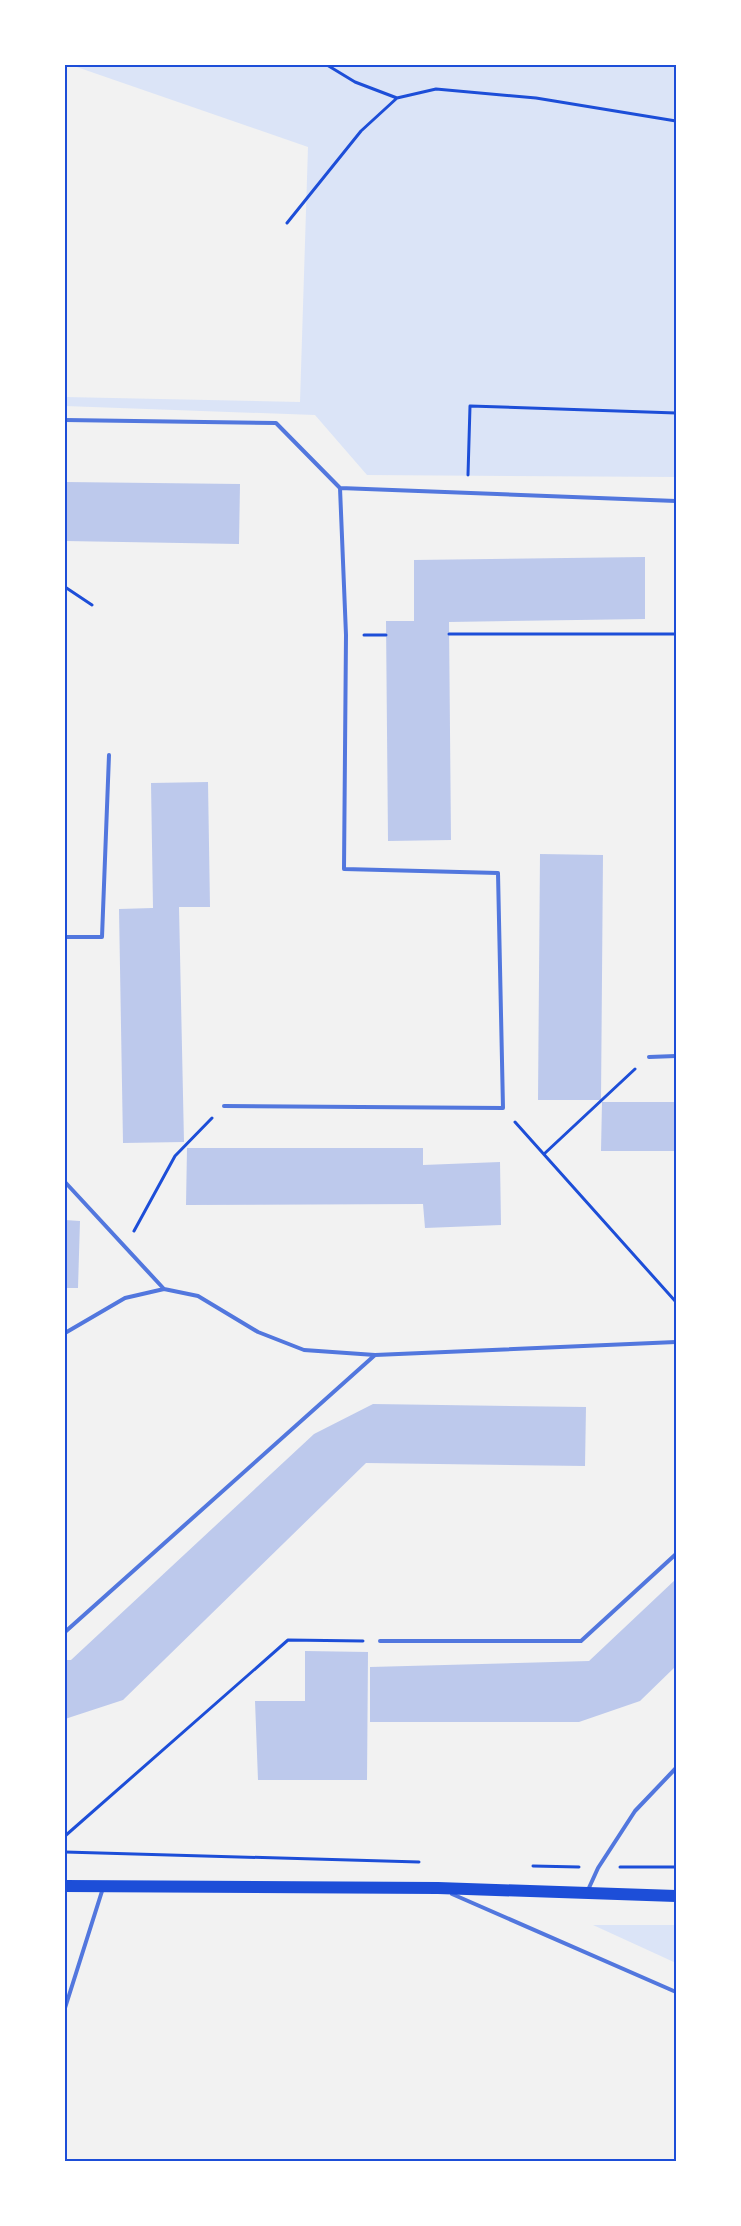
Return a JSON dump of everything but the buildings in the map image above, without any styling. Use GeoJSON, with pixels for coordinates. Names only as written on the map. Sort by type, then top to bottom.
{"type":"FeatureCollection","features":[{"type":"Feature","properties":{"kind":"main road"},"geometry":{"type":"LineString","coordinates":[[65,1886],[438,1888],[586,1895],[676,1896]]}},
{"type":"Feature","properties":{"kind":"lane"},"geometry":{"type":"LineString","coordinates":[[65,420],[276,423],[340,488],[346,635],[344,869],[498,873],[503,1108],[224,1106]]}},
{"type":"Feature","properties":{"kind":"lane"},"geometry":{"type":"LineString","coordinates":[[340,488],[676,501]]}},
{"type":"Feature","properties":{"kind":"lane"},"geometry":{"type":"LineString","coordinates":[[65,937],[102,937],[109,755]]}},
{"type":"Feature","properties":{"kind":"lane"},"geometry":{"type":"LineString","coordinates":[[649,1056],[676,1056]]}},
{"type":"Feature","properties":{"kind":"lane"},"geometry":{"type":"LineString","coordinates":[[65,1182],[164,1289]]}},
{"type":"Feature","properties":{"kind":"lane"},"geometry":{"type":"LineString","coordinates":[[65,1333],[125,1298],[164,1289],[198,1296],[258,1332],[304,1350],[374,1355],[676,1342]]}},
{"type":"Feature","properties":{"kind":"lane"},"geometry":{"type":"LineString","coordinates":[[65,1632],[374,1355]]}},
{"type":"Feature","properties":{"kind":"lane"},"geometry":{"type":"LineString","coordinates":[[380,1641],[581,1641],[676,1554]]}},
{"type":"Feature","properties":{"kind":"lane"},"geometry":{"type":"LineString","coordinates":[[586,1895],[598,1868],[635,1811],[676,1768]]}},
{"type":"Feature","properties":{"kind":"lane"},"geometry":{"type":"LineString","coordinates":[[65,2008],[104,1885]]}},
{"type":"Feature","properties":{"kind":"lane"},"geometry":{"type":"LineString","coordinates":[[438,1888],[676,1992]]}},
{"type":"Feature","properties":{"kind":"path"},"geometry":{"type":"LineString","coordinates":[[327,65],[355,82],[397,98]]}},
{"type":"Feature","properties":{"kind":"path"},"geometry":{"type":"LineString","coordinates":[[287,223],[361,132],[397,98],[436,89],[536,98],[676,121]]}},
{"type":"Feature","properties":{"kind":"path"},"geometry":{"type":"LineString","coordinates":[[467,493],[470,406],[676,414]]}},
{"type":"Feature","properties":{"kind":"path"},"geometry":{"type":"LineString","coordinates":[[65,587],[92,605]]}},
{"type":"Feature","properties":{"kind":"path"},"geometry":{"type":"LineString","coordinates":[[450,634],[676,634]]}},
{"type":"Feature","properties":{"kind":"path"},"geometry":{"type":"LineString","coordinates":[[544,1154],[649,1056]]}},
{"type":"Feature","properties":{"kind":"path"},"geometry":{"type":"LineString","coordinates":[[126,1247],[175,1156],[224,1106]]}},
{"type":"Feature","properties":{"kind":"path"},"geometry":{"type":"LineString","coordinates":[[503,1108],[676,1302]]}},
{"type":"Feature","properties":{"kind":"path"},"geometry":{"type":"LineString","coordinates":[[65,1836],[288,1640],[380,1641]]}},
{"type":"Feature","properties":{"kind":"path"},"geometry":{"type":"LineString","coordinates":[[65,1852],[421,1862]]}},
{"type":"Feature","properties":{"kind":"path"},"geometry":{"type":"LineString","coordinates":[[529,1866],[598,1868],[676,1867]]}},
{"type":"Feature","properties":{"kind":"shaded area"},"geometry":{"type":"Polygon","coordinates":[[[71,65],[676,65],[676,477],[367,475],[315,415],[65,406],[65,397],[300,402],[308,147],[71,65]]]}},
{"type":"Feature","properties":{"kind":"shaded area"},"geometry":{"type":"Polygon","coordinates":[[[593,1925],[676,1925],[676,1963],[593,1925]]]}}]}
